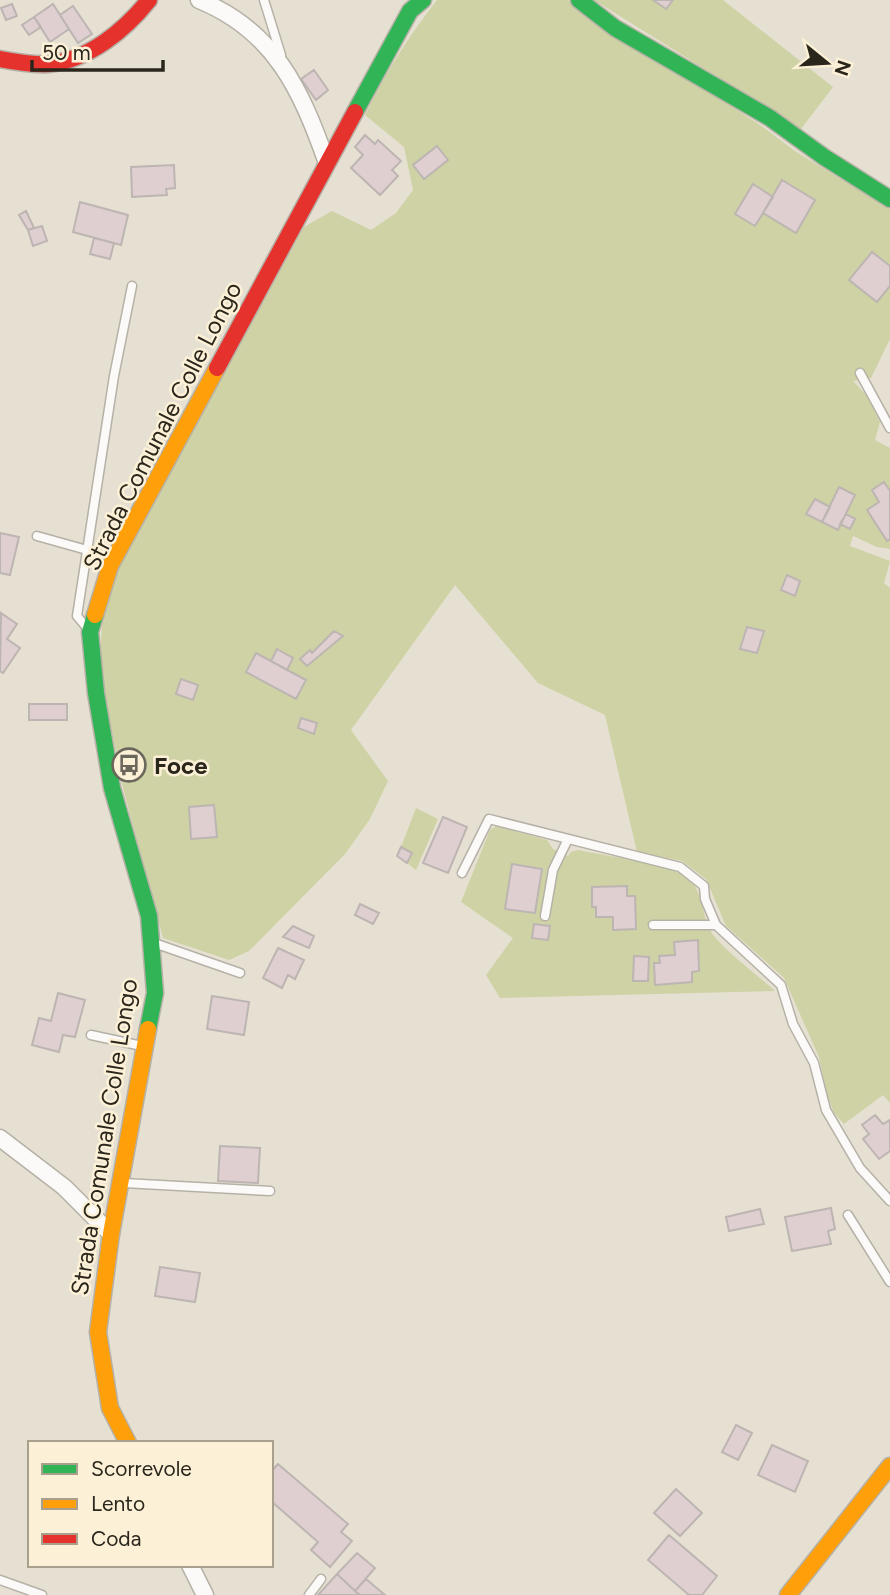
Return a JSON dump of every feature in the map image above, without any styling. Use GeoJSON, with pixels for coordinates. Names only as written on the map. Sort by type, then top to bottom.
{"type":"FeatureCollection","features":[{"type":"Feature","properties":{"kind":"street"},"geometry":{"type":"LineString","coordinates":[[0,59],[34,65],[56,63],[76,57],[110,38],[139,14],[149,0]]}},
{"type":"Feature","properties":{"kind":"street"},"geometry":{"type":"LineString","coordinates":[[199,0],[224,10],[253,31],[269,47],[293,82],[327,163]]}},
{"type":"Feature","properties":{"kind":"street","name":"Strada Comunale Colle Longo"},"geometry":{"type":"LineString","coordinates":[[127,1441],[110,1408],[98,1332],[110,1234],[155,993],[149,916],[112,788],[96,693],[90,632],[110,566],[410,11],[422,0]]}},
{"type":"Feature","properties":{"kind":"street"},"geometry":{"type":"LineString","coordinates":[[579,0],[615,28],[770,118],[824,157],[890,199]]}},
{"type":"Feature","properties":{"kind":"street"},"geometry":{"type":"LineString","coordinates":[[0,1138],[64,1187],[110,1234]]}},
{"type":"Feature","properties":{"kind":"street"},"geometry":{"type":"LineString","coordinates":[[788,1595],[890,1466]]}},
{"type":"Feature","properties":{"kind":"street"},"geometry":{"type":"LineString","coordinates":[[191,1567],[205,1595]]}},
{"type":"Feature","properties":{"kind":"lane"},"geometry":{"type":"LineString","coordinates":[[264,0],[281,63]]}},
{"type":"Feature","properties":{"kind":"lane"},"geometry":{"type":"LineString","coordinates":[[90,632],[78,616],[114,376],[132,286]]}},
{"type":"Feature","properties":{"kind":"lane"},"geometry":{"type":"LineString","coordinates":[[860,373],[890,428]]}},
{"type":"Feature","properties":{"kind":"lane"},"geometry":{"type":"LineString","coordinates":[[37,536],[87,550]]}},
{"type":"Feature","properties":{"kind":"lane"},"geometry":{"type":"LineString","coordinates":[[462,873],[489,820],[680,867],[704,886],[705,899],[716,925],[781,985],[793,1024],[814,1063],[826,1110],[860,1168],[890,1201]]}},
{"type":"Feature","properties":{"kind":"lane"},"geometry":{"type":"LineString","coordinates":[[545,916],[553,870],[568,839]]}},
{"type":"Feature","properties":{"kind":"lane"},"geometry":{"type":"LineString","coordinates":[[653,925],[716,925]]}},
{"type":"Feature","properties":{"kind":"lane"},"geometry":{"type":"LineString","coordinates":[[151,942],[240,973]]}},
{"type":"Feature","properties":{"kind":"lane"},"geometry":{"type":"LineString","coordinates":[[91,1035],[145,1047]]}},
{"type":"Feature","properties":{"kind":"lane"},"geometry":{"type":"LineString","coordinates":[[121,1183],[270,1191]]}},
{"type":"Feature","properties":{"kind":"lane"},"geometry":{"type":"LineString","coordinates":[[848,1215],[890,1282]]}},
{"type":"Feature","properties":{"kind":"lane"},"geometry":{"type":"LineString","coordinates":[[309,1595],[321,1579]]}},
{"type":"Feature","properties":{"kind":"lane"},"geometry":{"type":"LineString","coordinates":[[0,1580],[42,1595]]}},
{"type":"Feature","properties":{"kind":"green space"},"geometry":{"type":"Polygon","coordinates":[[[437,0],[568,0],[763,127],[795,151],[890,209],[890,339],[871,378],[853,381],[867,396],[880,422],[875,440],[890,448],[890,549],[877,547],[853,536],[850,546],[890,561],[884,583],[890,588],[890,1103],[883,1095],[844,1124],[834,1113],[827,1095],[819,1057],[784,978],[726,926],[706,879],[682,861],[637,852],[605,715],[538,683],[455,585],[351,730],[388,781],[370,819],[345,854],[249,951],[229,960],[163,938],[122,784],[100,668],[102,619],[116,571],[304,227],[332,211],[371,230],[396,213],[413,190],[404,147],[365,115],[398,56],[437,0]]]}},
{"type":"Feature","properties":{"kind":"green space"},"geometry":{"type":"Polygon","coordinates":[[[594,0],[723,0],[833,87],[801,129],[594,0]]]}},
{"type":"Feature","properties":{"kind":"green space"},"geometry":{"type":"Polygon","coordinates":[[[416,808],[438,819],[416,870],[407,863],[411,853],[401,847],[416,808]]]}},
{"type":"Feature","properties":{"kind":"green space"},"geometry":{"type":"Polygon","coordinates":[[[496,826],[547,840],[553,849],[568,856],[578,850],[652,864],[688,878],[697,890],[714,936],[775,991],[500,998],[486,975],[513,938],[461,902],[490,830],[496,826]]]}},
{"type":"Feature","properties":{"kind":"building"},"geometry":{"type":"Polygon","coordinates":[[[653,0],[673,0],[666,9],[653,0]]]}},
{"type":"Feature","properties":{"kind":"building"},"geometry":{"type":"Polygon","coordinates":[[[12,4],[17,16],[6,20],[1,8],[12,4]]]}},
{"type":"Feature","properties":{"kind":"building"},"geometry":{"type":"Polygon","coordinates":[[[53,4],[69,29],[50,42],[34,17],[53,4]]]}},
{"type":"Feature","properties":{"kind":"building"},"geometry":{"type":"Polygon","coordinates":[[[73,6],[92,34],[78,43],[60,15],[73,6]]]}},
{"type":"Feature","properties":{"kind":"building"},"geometry":{"type":"Polygon","coordinates":[[[34,17],[41,27],[29,35],[22,25],[34,17]]]}},
{"type":"Feature","properties":{"kind":"building"},"geometry":{"type":"Polygon","coordinates":[[[314,70],[328,90],[316,100],[301,79],[314,70]]]}},
{"type":"Feature","properties":{"kind":"building"},"geometry":{"type":"Polygon","coordinates":[[[365,135],[375,144],[378,140],[401,161],[392,170],[398,176],[380,195],[351,168],[363,155],[355,147],[365,135]]]}},
{"type":"Feature","properties":{"kind":"building"},"geometry":{"type":"Polygon","coordinates":[[[437,146],[448,160],[424,179],[413,165],[437,146]]]}},
{"type":"Feature","properties":{"kind":"building"},"geometry":{"type":"Polygon","coordinates":[[[174,165],[175,188],[166,189],[167,195],[132,197],[131,167],[174,165]]]}},
{"type":"Feature","properties":{"kind":"building"},"geometry":{"type":"Polygon","coordinates":[[[782,180],[815,200],[796,233],[763,213],[782,180]]]}},
{"type":"Feature","properties":{"kind":"building"},"geometry":{"type":"Polygon","coordinates":[[[753,184],[773,197],[755,226],[735,214],[753,184]]]}},
{"type":"Feature","properties":{"kind":"building"},"geometry":{"type":"Polygon","coordinates":[[[80,202],[128,215],[121,245],[73,232],[80,202]]]}},
{"type":"Feature","properties":{"kind":"building"},"geometry":{"type":"Polygon","coordinates":[[[26,211],[34,228],[28,230],[19,215],[26,211]]]}},
{"type":"Feature","properties":{"kind":"building"},"geometry":{"type":"Polygon","coordinates":[[[42,226],[47,241],[33,246],[28,230],[42,226]]]}},
{"type":"Feature","properties":{"kind":"building"},"geometry":{"type":"Polygon","coordinates":[[[94,238],[114,243],[110,259],[90,254],[94,238]]]}},
{"type":"Feature","properties":{"kind":"building"},"geometry":{"type":"Polygon","coordinates":[[[872,252],[890,266],[890,286],[877,302],[849,280],[872,252]]]}},
{"type":"Feature","properties":{"kind":"building"},"geometry":{"type":"Polygon","coordinates":[[[884,482],[890,491],[890,539],[887,541],[867,510],[879,502],[872,490],[884,482]]]}},
{"type":"Feature","properties":{"kind":"building"},"geometry":{"type":"Polygon","coordinates":[[[839,487],[855,495],[838,530],[822,522],[839,487]]]}},
{"type":"Feature","properties":{"kind":"building"},"geometry":{"type":"Polygon","coordinates":[[[815,499],[830,507],[822,522],[806,514],[815,499]]]}},
{"type":"Feature","properties":{"kind":"building"},"geometry":{"type":"Polygon","coordinates":[[[846,514],[855,519],[850,529],[840,524],[846,514]]]}},
{"type":"Feature","properties":{"kind":"building"},"geometry":{"type":"Polygon","coordinates":[[[0,533],[19,537],[10,575],[0,573],[0,533]]]}},
{"type":"Feature","properties":{"kind":"building"},"geometry":{"type":"Polygon","coordinates":[[[787,575],[800,581],[795,596],[781,590],[787,575]]]}},
{"type":"Feature","properties":{"kind":"building"},"geometry":{"type":"Polygon","coordinates":[[[1,613],[17,624],[7,639],[20,648],[3,673],[0,671],[1,613]]]}},
{"type":"Feature","properties":{"kind":"building"},"geometry":{"type":"Polygon","coordinates":[[[747,627],[764,631],[757,653],[740,649],[747,627]]]}},
{"type":"Feature","properties":{"kind":"building"},"geometry":{"type":"Polygon","coordinates":[[[334,631],[343,636],[307,666],[300,659],[310,650],[312,653],[334,631]]]}},
{"type":"Feature","properties":{"kind":"building"},"geometry":{"type":"Polygon","coordinates":[[[277,649],[293,658],[287,670],[271,661],[277,649]]]}},
{"type":"Feature","properties":{"kind":"building"},"geometry":{"type":"Polygon","coordinates":[[[256,653],[306,680],[296,699],[246,672],[256,653]]]}},
{"type":"Feature","properties":{"kind":"building"},"geometry":{"type":"Polygon","coordinates":[[[181,679],[198,685],[193,700],[176,694],[181,679]]]}},
{"type":"Feature","properties":{"kind":"building"},"geometry":{"type":"Polygon","coordinates":[[[29,704],[67,704],[67,720],[29,720],[29,704]]]}},
{"type":"Feature","properties":{"kind":"building"},"geometry":{"type":"Polygon","coordinates":[[[301,718],[317,723],[314,734],[298,728],[301,718]]]}},
{"type":"Feature","properties":{"kind":"building"},"geometry":{"type":"Polygon","coordinates":[[[214,805],[217,837],[191,839],[189,807],[214,805]]]}},
{"type":"Feature","properties":{"kind":"building"},"geometry":{"type":"Polygon","coordinates":[[[443,817],[467,827],[448,873],[423,863],[443,817]]]}},
{"type":"Feature","properties":{"kind":"building"},"geometry":{"type":"Polygon","coordinates":[[[401,847],[412,853],[407,863],[397,856],[401,847]]]}},
{"type":"Feature","properties":{"kind":"building"},"geometry":{"type":"Polygon","coordinates":[[[512,864],[542,869],[535,913],[505,909],[512,864]]]}},
{"type":"Feature","properties":{"kind":"building"},"geometry":{"type":"Polygon","coordinates":[[[627,886],[627,896],[635,896],[636,929],[613,930],[613,917],[596,917],[596,907],[592,907],[592,887],[627,886]]]}},
{"type":"Feature","properties":{"kind":"building"},"geometry":{"type":"Polygon","coordinates":[[[360,904],[379,913],[373,924],[355,915],[360,904]]]}},
{"type":"Feature","properties":{"kind":"building"},"geometry":{"type":"Polygon","coordinates":[[[534,924],[550,926],[548,940],[532,938],[534,924]]]}},
{"type":"Feature","properties":{"kind":"building"},"geometry":{"type":"Polygon","coordinates":[[[293,926],[314,936],[309,948],[283,937],[293,926]]]}},
{"type":"Feature","properties":{"kind":"building"},"geometry":{"type":"Polygon","coordinates":[[[698,940],[699,971],[692,972],[692,982],[655,985],[654,963],[660,963],[659,956],[675,955],[674,942],[698,940]]]}},
{"type":"Feature","properties":{"kind":"building"},"geometry":{"type":"Polygon","coordinates":[[[278,948],[304,960],[295,979],[288,975],[282,988],[263,978],[278,948]]]}},
{"type":"Feature","properties":{"kind":"building"},"geometry":{"type":"Polygon","coordinates":[[[634,956],[649,957],[648,981],[633,981],[634,956]]]}},
{"type":"Feature","properties":{"kind":"building"},"geometry":{"type":"Polygon","coordinates":[[[58,993],[85,1000],[75,1037],[63,1035],[59,1052],[32,1045],[39,1018],[51,1021],[58,993]]]}},
{"type":"Feature","properties":{"kind":"building"},"geometry":{"type":"Polygon","coordinates":[[[212,996],[249,1002],[244,1035],[207,1029],[212,996]]]}},
{"type":"Feature","properties":{"kind":"building"},"geometry":{"type":"Polygon","coordinates":[[[875,1115],[883,1124],[890,1120],[890,1151],[879,1159],[863,1139],[869,1134],[862,1125],[875,1115]]]}},
{"type":"Feature","properties":{"kind":"building"},"geometry":{"type":"Polygon","coordinates":[[[220,1146],[260,1148],[258,1183],[218,1181],[220,1146]]]}},
{"type":"Feature","properties":{"kind":"building"},"geometry":{"type":"Polygon","coordinates":[[[831,1208],[835,1229],[828,1231],[831,1244],[792,1251],[785,1217],[831,1208]]]}},
{"type":"Feature","properties":{"kind":"building"},"geometry":{"type":"Polygon","coordinates":[[[760,1209],[764,1224],[729,1231],[726,1217],[760,1209]]]}},
{"type":"Feature","properties":{"kind":"building"},"geometry":{"type":"Polygon","coordinates":[[[160,1267],[200,1273],[195,1302],[155,1296],[160,1267]]]}},
{"type":"Feature","properties":{"kind":"building"},"geometry":{"type":"Polygon","coordinates":[[[736,1425],[752,1433],[738,1460],[722,1452],[736,1425]]]}},
{"type":"Feature","properties":{"kind":"building"},"geometry":{"type":"Polygon","coordinates":[[[772,1445],[808,1461],[795,1492],[758,1475],[772,1445]]]}},
{"type":"Feature","properties":{"kind":"building"},"geometry":{"type":"Polygon","coordinates":[[[278,1464],[348,1524],[341,1532],[352,1541],[330,1567],[311,1550],[318,1542],[273,1503],[273,1470],[278,1464]]]}},
{"type":"Feature","properties":{"kind":"building"},"geometry":{"type":"Polygon","coordinates":[[[676,1489],[702,1513],[680,1536],[654,1513],[676,1489]]]}},
{"type":"Feature","properties":{"kind":"building"},"geometry":{"type":"Polygon","coordinates":[[[669,1535],[717,1576],[702,1595],[689,1595],[648,1560],[669,1535]]]}},
{"type":"Feature","properties":{"kind":"building"},"geometry":{"type":"Polygon","coordinates":[[[357,1553],[375,1568],[355,1591],[337,1574],[357,1553]]]}},
{"type":"Feature","properties":{"kind":"building"},"geometry":{"type":"Polygon","coordinates":[[[337,1574],[355,1591],[360,1595],[318,1595],[337,1574]]]}},
{"type":"Feature","properties":{"kind":"building"},"geometry":{"type":"Polygon","coordinates":[[[366,1579],[385,1595],[360,1595],[355,1591],[366,1579]]]}},
{"type":"Feature","properties":{"kind":"traffic: fast"},"geometry":{"type":"LineString","coordinates":[[355,112],[410,11],[423,0]]}},
{"type":"Feature","properties":{"kind":"traffic: fast"},"geometry":{"type":"LineString","coordinates":[[579,0],[615,28],[770,118],[824,157],[890,199]]}},
{"type":"Feature","properties":{"kind":"traffic: fast"},"geometry":{"type":"LineString","coordinates":[[95,615],[90,632],[96,693],[112,788],[149,916],[155,993],[148,1029]]}},
{"type":"Feature","properties":{"kind":"traffic: slow"},"geometry":{"type":"LineString","coordinates":[[95,615],[110,566],[217,368]]}},
{"type":"Feature","properties":{"kind":"traffic: slow"},"geometry":{"type":"LineString","coordinates":[[127,1441],[110,1408],[98,1332],[111,1234],[148,1029]]}},
{"type":"Feature","properties":{"kind":"traffic: slow"},"geometry":{"type":"LineString","coordinates":[[788,1595],[890,1466]]}},
{"type":"Feature","properties":{"kind":"traffic: jam"},"geometry":{"type":"LineString","coordinates":[[0,59],[49,64],[78,57],[105,42],[129,22],[149,0]]}},
{"type":"Feature","properties":{"kind":"traffic: jam"},"geometry":{"type":"LineString","coordinates":[[217,368],[355,112]]}},
{"type":"Feature","properties":{"kind":"place","name":"Foce"},"geometry":{"type":"Point","coordinates":[129,765]}}]}
